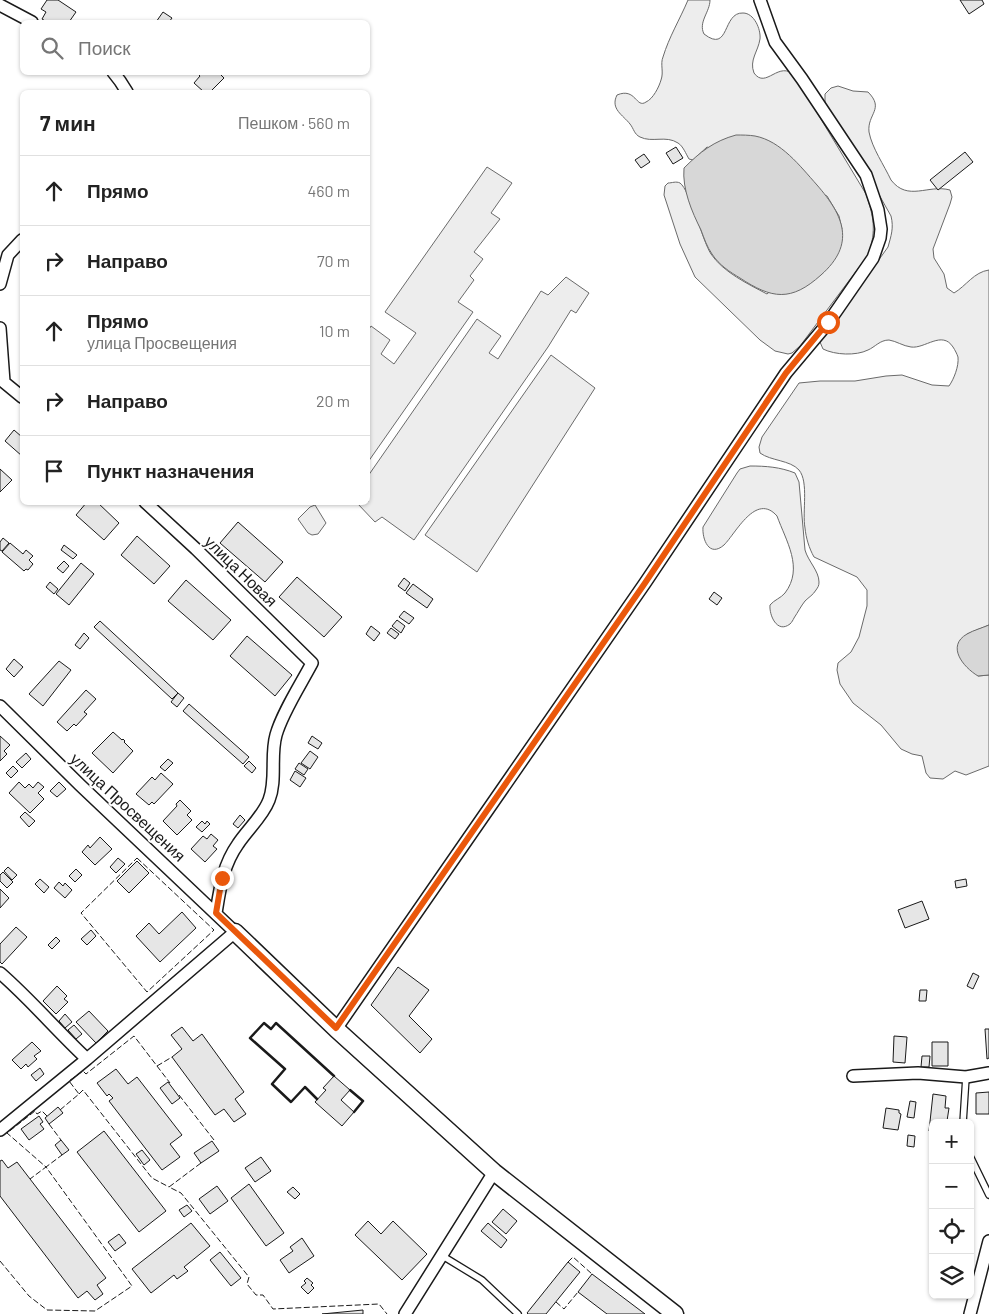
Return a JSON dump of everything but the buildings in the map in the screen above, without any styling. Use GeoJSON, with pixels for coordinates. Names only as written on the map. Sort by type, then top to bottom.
{"type":"FeatureCollection","features":[{"type":"Feature","properties":{"kind":"street"},"geometry":{"type":"LineString","coordinates":[[336,1028],[645,583],[786,373],[828,322],[873,258],[881,230],[878,210],[866,175],[775,42],[760,0]]}},
{"type":"Feature","properties":{"kind":"street"},"geometry":{"type":"LineString","coordinates":[[0,5],[28,20]]}},
{"type":"Feature","properties":{"kind":"street"},"geometry":{"type":"LineString","coordinates":[[115,75],[125,90]]}},
{"type":"Feature","properties":{"kind":"street"},"geometry":{"type":"LineString","coordinates":[[0,284],[8,255],[20,242]]}},
{"type":"Feature","properties":{"kind":"street"},"geometry":{"type":"LineString","coordinates":[[0,328],[2,380],[20,395]]}},
{"type":"Feature","properties":{"kind":"street","name":"улица Новая"},"geometry":{"type":"LineString","coordinates":[[148,505],[196,549],[312,664],[278,727],[274,746],[273,789],[270,799],[226,862],[216,913]]}},
{"type":"Feature","properties":{"kind":"street","name":"улица Просвещения"},"geometry":{"type":"LineString","coordinates":[[0,706],[235,932]]}},
{"type":"Feature","properties":{"kind":"street"},"geometry":{"type":"LineString","coordinates":[[0,1130],[235,932],[336,1028],[494,1172],[675,1314]]}},
{"type":"Feature","properties":{"kind":"street"},"geometry":{"type":"LineString","coordinates":[[0,973],[19,990],[60,1034],[87,1058]]}},
{"type":"Feature","properties":{"kind":"street"},"geometry":{"type":"LineString","coordinates":[[853,1076],[918,1073],[966,1077],[989,1073]]}},
{"type":"Feature","properties":{"kind":"street"},"geometry":{"type":"LineString","coordinates":[[405,1314],[494,1172]]}},
{"type":"Feature","properties":{"kind":"street"},"geometry":{"type":"LineString","coordinates":[[970,1314],[989,1240]]}},
{"type":"Feature","properties":{"kind":"lane"},"geometry":{"type":"LineString","coordinates":[[963,1119],[966,1077]]}},
{"type":"Feature","properties":{"kind":"lane"},"geometry":{"type":"LineString","coordinates":[[974,1164],[989,1195]]}},
{"type":"Feature","properties":{"kind":"lane"},"geometry":{"type":"LineString","coordinates":[[441,1255],[482,1280],[518,1314]]}},
{"type":"Feature","properties":{"kind":"shaded area"},"geometry":{"type":"Polygon","coordinates":[[[688,0],[710,0],[702,25],[704,34],[712,39],[718,39],[722,36],[736,14],[747,14],[753,19],[758,26],[760,35],[753,60],[754,73],[763,78],[784,71],[795,76],[869,202],[873,237],[869,254],[800,346],[792,353],[775,351],[760,340],[695,277],[680,244],[664,195],[665,186],[668,183],[677,182],[684,187],[707,247],[716,260],[736,277],[767,294],[842,229],[839,216],[827,196],[707,147],[693,160],[689,159],[678,143],[664,139],[645,139],[638,136],[616,108],[615,100],[617,95],[628,94],[640,103],[643,103],[651,98],[659,86],[665,50],[688,0]]]}},
{"type":"Feature","properties":{"kind":"shaded area"},"geometry":{"type":"Polygon","coordinates":[[[838,86],[853,91],[868,92],[873,98],[875,107],[870,121],[869,132],[875,150],[891,180],[904,190],[950,190],[952,197],[950,204],[933,249],[934,258],[944,274],[947,288],[954,293],[974,276],[989,270],[989,625],[967,634],[978,676],[989,675],[989,766],[966,775],[955,771],[943,779],[930,778],[926,773],[922,756],[901,749],[881,725],[853,703],[840,684],[837,670],[838,663],[851,652],[859,637],[867,606],[867,590],[857,577],[814,557],[805,532],[805,489],[802,475],[791,464],[764,456],[760,453],[759,447],[762,437],[799,383],[855,381],[902,375],[932,385],[949,386],[957,368],[957,353],[949,342],[944,340],[911,347],[886,340],[863,352],[845,354],[833,353],[823,349],[820,342],[888,247],[892,228],[891,216],[825,103],[825,94],[831,88],[838,86]]]}},
{"type":"Feature","properties":{"kind":"shaded area"},"geometry":{"type":"Polygon","coordinates":[[[736,135],[764,139],[782,149],[797,162],[826,196],[839,219],[842,241],[839,252],[832,264],[821,275],[800,290],[791,293],[772,293],[751,285],[729,271],[718,262],[710,251],[694,216],[686,192],[684,168],[708,148],[721,140],[736,135]]]}},
{"type":"Feature","properties":{"kind":"shaded area"},"geometry":{"type":"Polygon","coordinates":[[[487,167],[512,183],[491,213],[500,219],[474,252],[483,259],[470,276],[474,280],[458,302],[473,312],[370,459],[370,328],[371,326],[390,340],[381,354],[394,364],[416,333],[385,312],[487,167]]]}},
{"type":"Feature","properties":{"kind":"shaded area"},"geometry":{"type":"Polygon","coordinates":[[[566,277],[589,293],[576,313],[571,310],[548,347],[414,540],[382,517],[375,522],[359,505],[370,505],[370,473],[477,319],[501,336],[489,353],[498,359],[541,291],[548,295],[566,277]]]}},
{"type":"Feature","properties":{"kind":"shaded area"},"geometry":{"type":"Polygon","coordinates":[[[551,355],[595,388],[477,572],[425,535],[551,355]]]}},
{"type":"Feature","properties":{"kind":"shaded area"},"geometry":{"type":"Polygon","coordinates":[[[750,466],[773,467],[795,473],[799,482],[805,550],[819,578],[815,592],[805,601],[790,624],[781,627],[772,618],[770,605],[785,593],[793,574],[793,564],[792,554],[777,516],[769,510],[754,511],[724,545],[719,548],[710,548],[704,537],[703,527],[737,473],[740,469],[750,466]]]}},
{"type":"Feature","properties":{"kind":"shaded area"},"geometry":{"type":"Polygon","coordinates":[[[315,505],[326,523],[318,534],[312,535],[308,533],[298,519],[310,507],[315,505]]]}},
{"type":"Feature","properties":{"kind":"shaded area"},"geometry":{"type":"Polygon","coordinates":[[[989,625],[989,675],[978,676],[962,662],[957,650],[958,644],[967,634],[989,625]]]}},
{"type":"Feature","properties":{"kind":"fence"},"geometry":{"type":"LineString","coordinates":[[137,858],[214,930],[147,992],[81,913],[137,858]]}},
{"type":"Feature","properties":{"kind":"fence"},"geometry":{"type":"LineString","coordinates":[[60,1110],[79,1094],[69,1081],[83,1071],[86,1074],[134,1036],[170,1083]]}},
{"type":"Feature","properties":{"kind":"fence"},"geometry":{"type":"LineString","coordinates":[[157,1066],[172,1057]]}},
{"type":"Feature","properties":{"kind":"fence"},"geometry":{"type":"LineString","coordinates":[[79,1094],[83,1090],[152,1178],[169,1187]]}},
{"type":"Feature","properties":{"kind":"fence"},"geometry":{"type":"LineString","coordinates":[[179,1095],[214,1140],[212,1141]]}},
{"type":"Feature","properties":{"kind":"fence"},"geometry":{"type":"LineString","coordinates":[[47,1116],[42,1111],[37,1114],[35,1111],[7,1133],[46,1167],[62,1155]]}},
{"type":"Feature","properties":{"kind":"fence"},"geometry":{"type":"LineString","coordinates":[[49,1124],[61,1140]]}},
{"type":"Feature","properties":{"kind":"fence"},"geometry":{"type":"LineString","coordinates":[[201,1163],[169,1187],[181,1193],[249,1277],[247,1284],[256,1295],[263,1295],[273,1309],[379,1304],[387,1314]]}},
{"type":"Feature","properties":{"kind":"fence"},"geometry":{"type":"LineString","coordinates":[[0,1261],[29,1296],[47,1310],[95,1311],[132,1286],[46,1167],[30,1179]]}},
{"type":"Feature","properties":{"kind":"fence"},"geometry":{"type":"LineString","coordinates":[[568,1262],[573,1257],[592,1274]]}},
{"type":"Feature","properties":{"kind":"fence"},"geometry":{"type":"LineString","coordinates":[[556,1302],[564,1309],[578,1292]]}},
{"type":"Feature","properties":{"kind":"wall"},"geometry":{"type":"LineString","coordinates":[[317,1099],[305,1087],[291,1102],[272,1084],[285,1069],[250,1038],[264,1023],[271,1029],[276,1023],[334,1076]]}},
{"type":"Feature","properties":{"kind":"wall"},"geometry":{"type":"LineString","coordinates":[[350,1090],[363,1101],[354,1112]]}},
{"type":"Feature","properties":{"kind":"route"},"geometry":{"type":"LineString","coordinates":[[222,878],[216,913],[336,1028],[645,583],[786,373],[828,322]]}}]}
